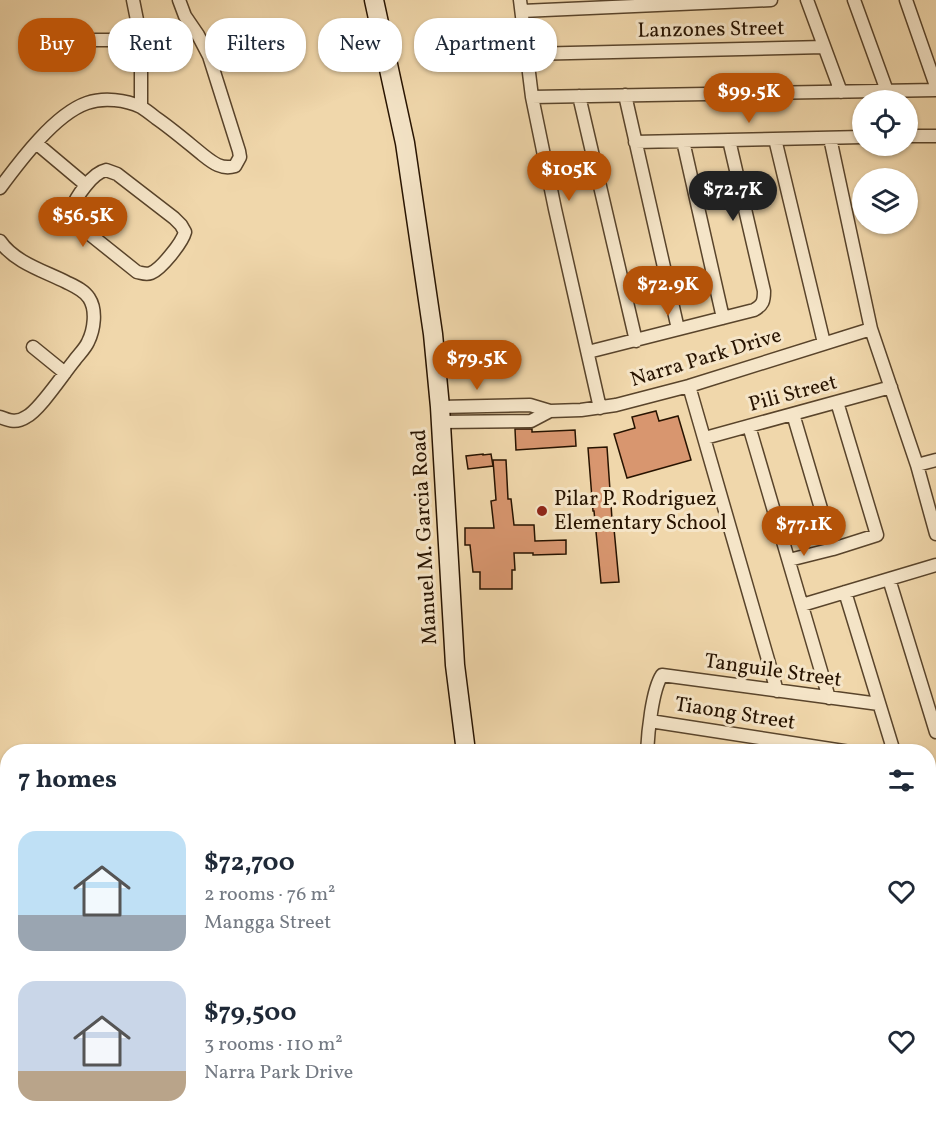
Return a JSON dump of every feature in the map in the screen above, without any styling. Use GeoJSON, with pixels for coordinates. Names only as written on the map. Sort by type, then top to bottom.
{"type":"FeatureCollection","features":[{"type":"Feature","properties":{"kind":"main road","name":"Manuel M. Garcia Road"},"geometry":{"type":"LineString","coordinates":[[374,0],[405,143],[433,334],[455,665],[465,744]]}},
{"type":"Feature","properties":{"kind":"street"},"geometry":{"type":"LineString","coordinates":[[133,0],[137,18]]}},
{"type":"Feature","properties":{"kind":"street"},"geometry":{"type":"LineString","coordinates":[[0,188],[36,143],[59,119],[88,102],[105,100],[141,107],[167,125],[214,164],[229,168],[235,166],[240,157],[239,151],[209,56],[178,0]]}},
{"type":"Feature","properties":{"kind":"street"},"geometry":{"type":"LineString","coordinates":[[521,6],[771,0]]}},
{"type":"Feature","properties":{"kind":"street"},"geometry":{"type":"LineString","coordinates":[[807,0],[841,92]]}},
{"type":"Feature","properties":{"kind":"street"},"geometry":{"type":"LineString","coordinates":[[854,0],[887,90]]}},
{"type":"Feature","properties":{"kind":"street"},"geometry":{"type":"LineString","coordinates":[[906,0],[936,86]]}},
{"type":"Feature","properties":{"kind":"street","name":"Lanzones Street"},"geometry":{"type":"LineString","coordinates":[[557,53],[824,46]]}},
{"type":"Feature","properties":{"kind":"street"},"geometry":{"type":"LineString","coordinates":[[141,72],[141,107]]}},
{"type":"Feature","properties":{"kind":"street"},"geometry":{"type":"LineString","coordinates":[[529,72],[532,97],[555,208],[600,408]]}},
{"type":"Feature","properties":{"kind":"street"},"geometry":{"type":"LineString","coordinates":[[918,90],[936,90]]}},
{"type":"Feature","properties":{"kind":"street"},"geometry":{"type":"LineString","coordinates":[[532,97],[852,92]]}},
{"type":"Feature","properties":{"kind":"street"},"geometry":{"type":"LineString","coordinates":[[625,95],[678,329]]}},
{"type":"Feature","properties":{"kind":"street"},"geometry":{"type":"LineString","coordinates":[[579,96],[636,341]]}},
{"type":"Feature","properties":{"kind":"street"},"geometry":{"type":"LineString","coordinates":[[918,136],[936,135]]}},
{"type":"Feature","properties":{"kind":"street"},"geometry":{"type":"LineString","coordinates":[[635,142],[852,137]]}},
{"type":"Feature","properties":{"kind":"street"},"geometry":{"type":"LineString","coordinates":[[830,138],[871,329],[917,465],[936,534]]}},
{"type":"Feature","properties":{"kind":"street"},"geometry":{"type":"LineString","coordinates":[[775,139],[824,343]]}},
{"type":"Feature","properties":{"kind":"street"},"geometry":{"type":"LineString","coordinates":[[588,352],[754,310],[764,302],[764,291],[729,140]]}},
{"type":"Feature","properties":{"kind":"street"},"geometry":{"type":"LineString","coordinates":[[683,141],[723,318]]}},
{"type":"Feature","properties":{"kind":"street"},"geometry":{"type":"LineString","coordinates":[[36,143],[86,185]]}},
{"type":"Feature","properties":{"kind":"street"},"geometry":{"type":"LineString","coordinates":[[106,170],[117,174],[181,225],[185,232],[180,245],[153,272],[145,274],[137,272],[77,224],[70,210],[86,185],[101,171],[106,170]]}},
{"type":"Feature","properties":{"kind":"street"},"geometry":{"type":"LineString","coordinates":[[0,241],[17,258],[82,291],[90,299],[94,326],[88,343],[27,417],[13,422],[0,417]]}},
{"type":"Feature","properties":{"kind":"street","name":"Narra Park Drive"},"geometry":{"type":"LineString","coordinates":[[440,414],[530,405],[550,411],[600,408],[689,386],[871,329]]}},
{"type":"Feature","properties":{"kind":"street"},"geometry":{"type":"LineString","coordinates":[[33,347],[65,373]]}},
{"type":"Feature","properties":{"kind":"street"},"geometry":{"type":"LineString","coordinates":[[689,386],[777,691]]}},
{"type":"Feature","properties":{"kind":"street","name":"Pili Street"},"geometry":{"type":"LineString","coordinates":[[705,438],[891,387]]}},
{"type":"Feature","properties":{"kind":"street"},"geometry":{"type":"LineString","coordinates":[[789,560],[877,535],[837,402]]}},
{"type":"Feature","properties":{"kind":"street"},"geometry":{"type":"LineString","coordinates":[[793,414],[833,549]]}},
{"type":"Feature","properties":{"kind":"street"},"geometry":{"type":"LineString","coordinates":[[749,426],[829,698]]}},
{"type":"Feature","properties":{"kind":"street"},"geometry":{"type":"LineString","coordinates":[[917,465],[936,460]]}},
{"type":"Feature","properties":{"kind":"street"},"geometry":{"type":"LineString","coordinates":[[802,605],[936,565]]}},
{"type":"Feature","properties":{"kind":"street"},"geometry":{"type":"LineString","coordinates":[[889,579],[936,732]]}},
{"type":"Feature","properties":{"kind":"street"},"geometry":{"type":"LineString","coordinates":[[845,592],[892,744]]}},
{"type":"Feature","properties":{"kind":"street","name":"Tanguile Street"},"geometry":{"type":"LineString","coordinates":[[650,721],[658,683],[662,675],[879,704]]}},
{"type":"Feature","properties":{"kind":"street"},"geometry":{"type":"LineString","coordinates":[[648,744],[650,721]]}},
{"type":"Feature","properties":{"kind":"street","name":"Tiaong Street"},"geometry":{"type":"LineString","coordinates":[[650,721],[798,744]]}},
{"type":"Feature","properties":{"kind":"building"},"geometry":{"type":"Polygon","coordinates":[[[656,411],[659,421],[678,416],[691,460],[627,478],[614,434],[635,428],[632,417],[656,411]]]}},
{"type":"Feature","properties":{"kind":"building"},"geometry":{"type":"Polygon","coordinates":[[[515,429],[532,429],[532,432],[575,430],[576,446],[516,450],[515,429]]]}},
{"type":"Feature","properties":{"kind":"building"},"geometry":{"type":"Polygon","coordinates":[[[607,447],[619,582],[601,583],[588,448],[607,447]]]}},
{"type":"Feature","properties":{"kind":"building"},"geometry":{"type":"Polygon","coordinates":[[[491,454],[493,466],[468,469],[466,456],[491,454]]]}},
{"type":"Feature","properties":{"kind":"building"},"geometry":{"type":"Polygon","coordinates":[[[493,460],[506,460],[508,499],[511,499],[514,525],[534,525],[535,541],[566,540],[566,554],[514,553],[515,570],[512,570],[512,589],[480,589],[480,572],[473,572],[470,545],[465,545],[465,528],[494,528],[491,501],[496,500],[493,460]]]}},
{"type":"Feature","properties":{"kind":"place","name":"Pilar P. Rodriguez Elementary School"},"geometry":{"type":"Point","coordinates":[542,511]}}]}
